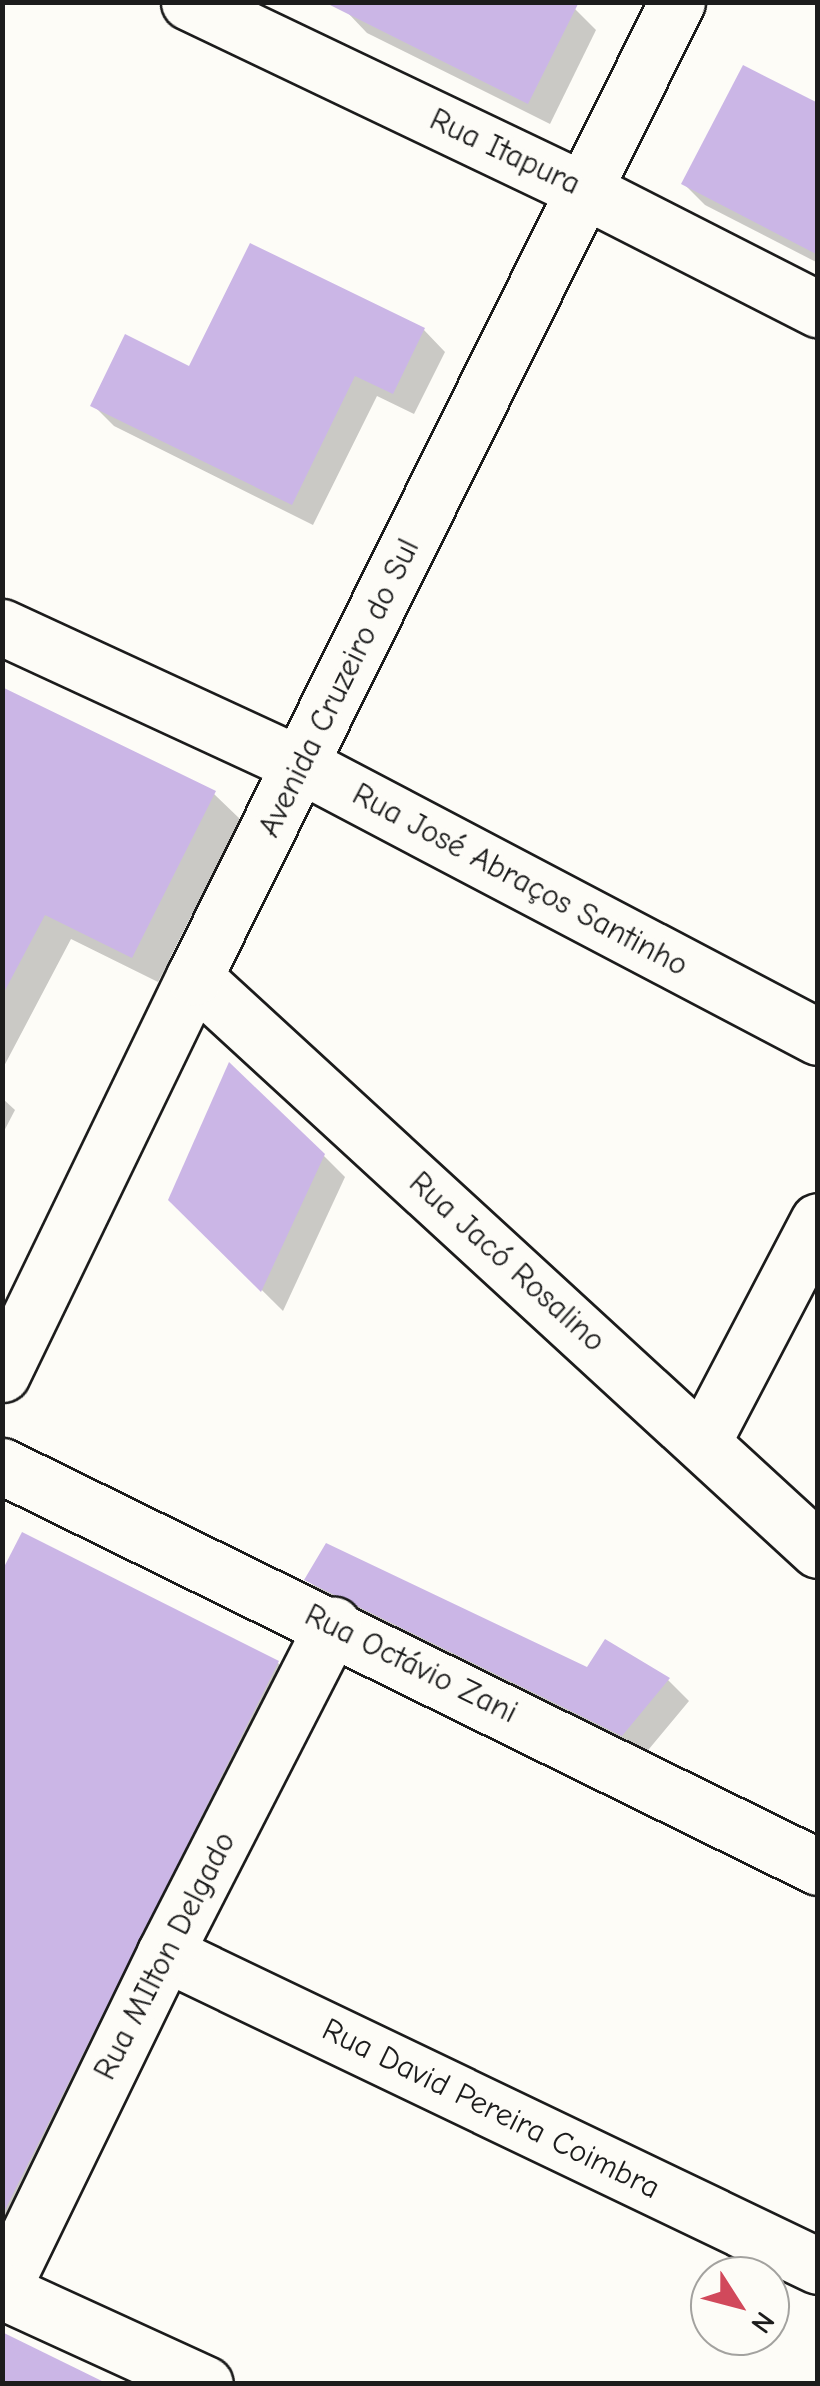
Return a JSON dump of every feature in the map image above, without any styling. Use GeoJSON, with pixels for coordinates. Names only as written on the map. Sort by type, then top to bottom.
{"type":"FeatureCollection","features":[{"type":"Feature","properties":{"kind":"street","name":"Rua Itapura"},"geometry":{"type":"LineString","coordinates":[[190,2],[584,190],[818,309]]}},
{"type":"Feature","properties":{"kind":"street","name":"Avenida Cruzeiro do Sul"},"geometry":{"type":"LineString","coordinates":[[2,1374],[194,976],[302,765],[676,2]]}},
{"type":"Feature","properties":{"kind":"street","name":"Rua José Abraços Santinho"},"geometry":{"type":"LineString","coordinates":[[2,627],[302,765],[818,1038]]}},
{"type":"Feature","properties":{"kind":"street","name":"Rua Jacó Rosalino"},"geometry":{"type":"LineString","coordinates":[[194,976],[703,1440],[818,1550]]}},
{"type":"Feature","properties":{"kind":"street"},"geometry":{"type":"LineString","coordinates":[[703,1440],[818,1220]]}},
{"type":"Feature","properties":{"kind":"street","name":"Rua Octávio Zani"},"geometry":{"type":"LineString","coordinates":[[2,1466],[334,1625],[818,1866]]}},
{"type":"Feature","properties":{"kind":"street","name":"Rua MIlton Delgado"},"geometry":{"type":"LineString","coordinates":[[2,2290],[165,1952],[334,1625]]}},
{"type":"Feature","properties":{"kind":"street","name":"Rua David Pereira Coimbra"},"geometry":{"type":"LineString","coordinates":[[165,1952],[818,2266]]}},
{"type":"Feature","properties":{"kind":"street"},"geometry":{"type":"LineString","coordinates":[[2,2290],[205,2384]]}},
{"type":"Feature","properties":{"kind":"building"},"geometry":{"type":"Polygon","coordinates":[[[324,2],[579,2],[528,104],[324,2]]]}},
{"type":"Feature","properties":{"kind":"building"},"geometry":{"type":"Polygon","coordinates":[[[743,65],[818,103],[818,255],[681,184],[743,65]]]}},
{"type":"Feature","properties":{"kind":"building"},"geometry":{"type":"Polygon","coordinates":[[[250,243],[425,328],[393,394],[355,376],[292,505],[90,406],[125,334],[189,366],[250,243]]]}},
{"type":"Feature","properties":{"kind":"building"},"geometry":{"type":"Polygon","coordinates":[[[2,687],[216,791],[132,958],[45,915],[2,996],[2,687]]]}},
{"type":"Feature","properties":{"kind":"building"},"geometry":{"type":"Polygon","coordinates":[[[229,1062],[325,1154],[261,1292],[168,1200],[229,1062]]]}},
{"type":"Feature","properties":{"kind":"building"},"geometry":{"type":"Polygon","coordinates":[[[22,1532],[279,1661],[2,2216],[2,1571],[22,1532]]]}},
{"type":"Feature","properties":{"kind":"building"},"geometry":{"type":"Polygon","coordinates":[[[326,1543],[587,1667],[605,1639],[670,1678],[622,1736],[304,1580],[326,1543]]]}},
{"type":"Feature","properties":{"kind":"building"},"geometry":{"type":"Polygon","coordinates":[[[2,2332],[108,2384],[2,2384],[2,2332]]]}}]}
